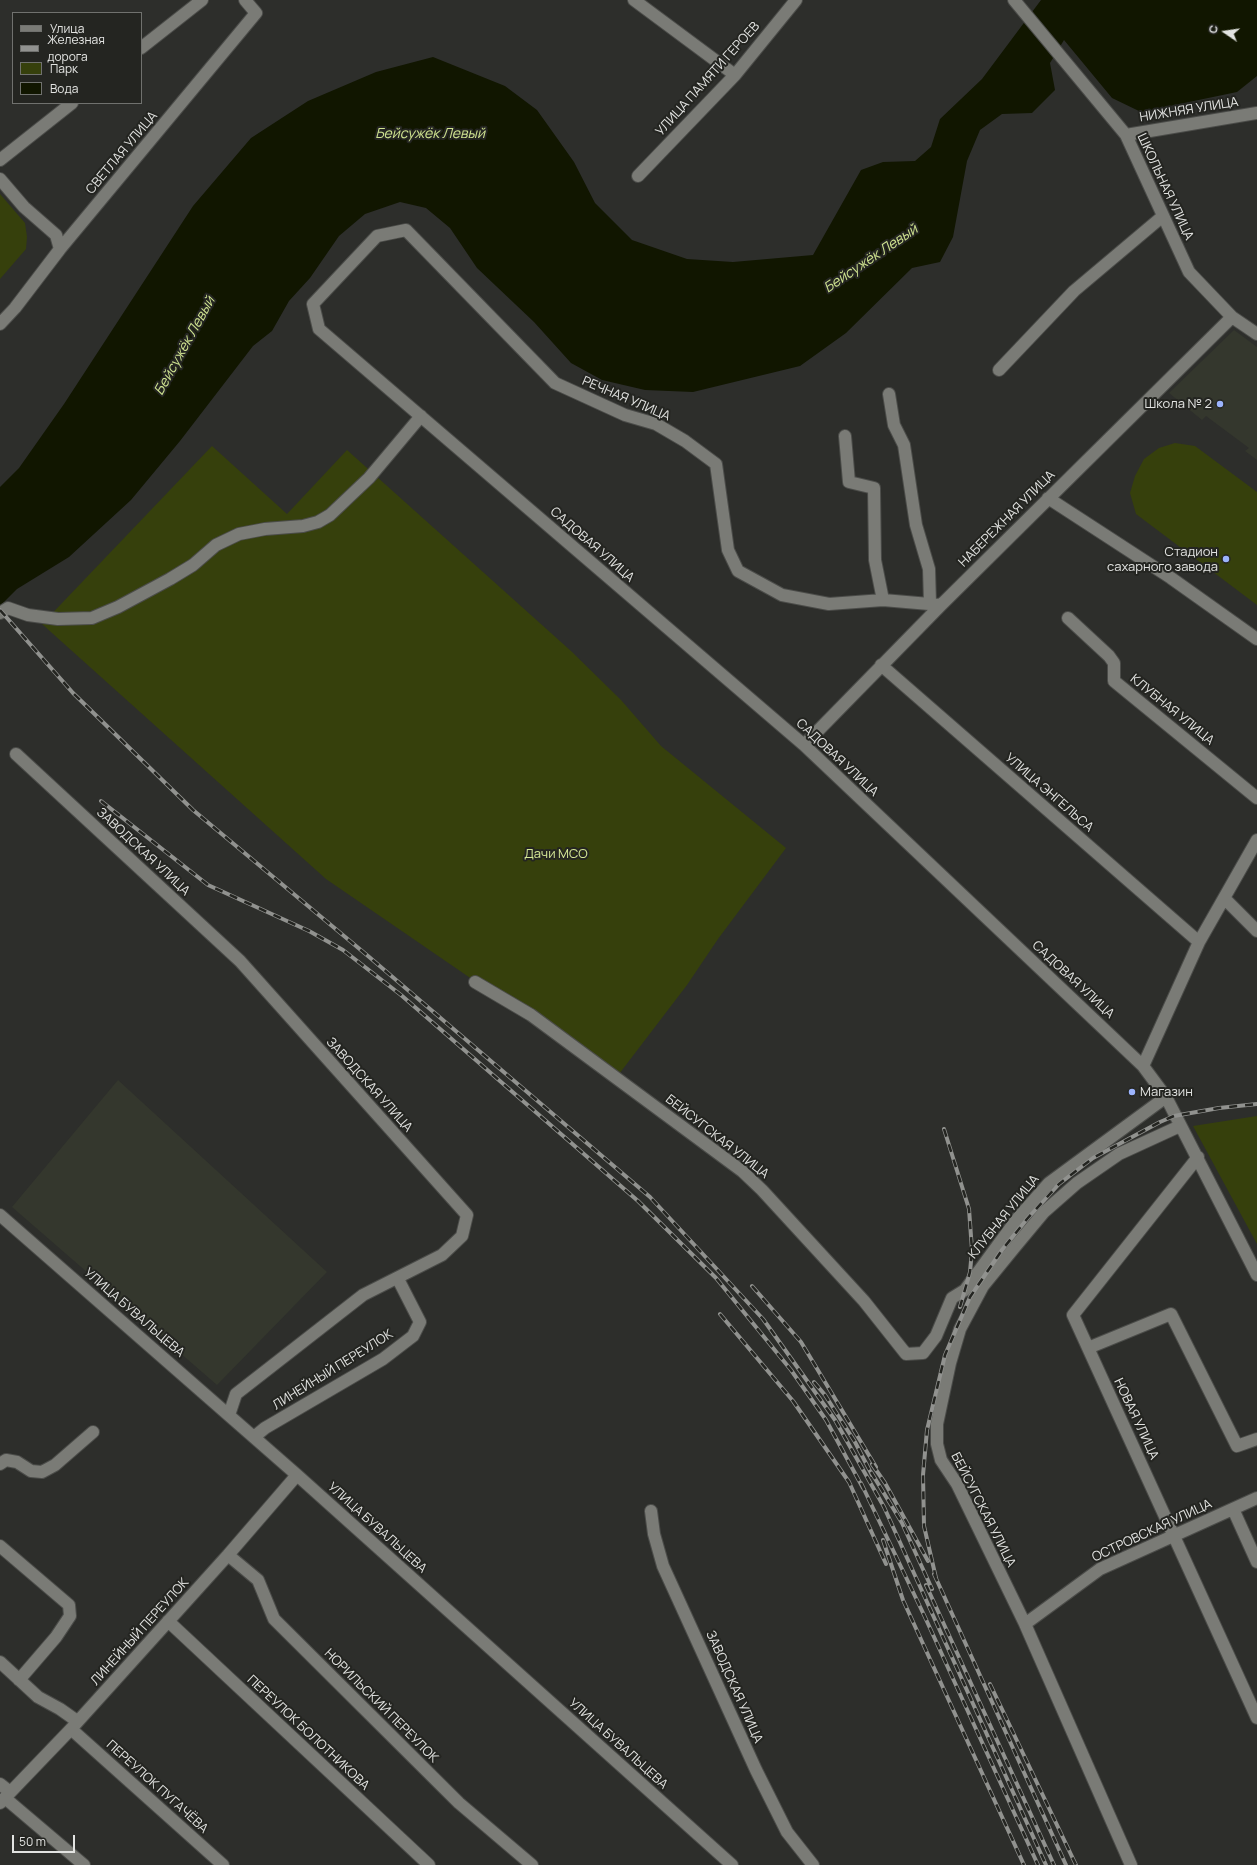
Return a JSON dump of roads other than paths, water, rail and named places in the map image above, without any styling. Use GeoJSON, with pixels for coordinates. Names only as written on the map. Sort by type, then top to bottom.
{"type":"FeatureCollection","features":[{"type":"Feature","properties":{"kind":"street"},"geometry":{"type":"LineString","coordinates":[[142,47],[202,0]]}},
{"type":"Feature","properties":{"kind":"street","name":"СВЕТЛАЯ УЛИЦА"},"geometry":{"type":"LineString","coordinates":[[0,324],[16,308],[60,249],[256,13],[245,0]]}},
{"type":"Feature","properties":{"kind":"street"},"geometry":{"type":"LineString","coordinates":[[634,0],[735,75]]}},
{"type":"Feature","properties":{"kind":"street","name":"УЛИЦА ПАМЯТИ ГЕРОЕВ"},"geometry":{"type":"LineString","coordinates":[[638,176],[735,75],[796,0]]}},
{"type":"Feature","properties":{"kind":"street","name":"ШКОЛЬНАЯ УЛИЦА"},"geometry":{"type":"LineString","coordinates":[[1018,5],[1126,134],[1189,272],[1232,317],[1257,334]]}},
{"type":"Feature","properties":{"kind":"street"},"geometry":{"type":"LineString","coordinates":[[0,160],[71,104]]}},
{"type":"Feature","properties":{"kind":"street","name":"НИЖНЯЯ УЛИЦА"},"geometry":{"type":"LineString","coordinates":[[1126,134],[1257,113]]}},
{"type":"Feature","properties":{"kind":"street"},"geometry":{"type":"LineString","coordinates":[[0,179],[24,207],[56,234],[60,249]]}},
{"type":"Feature","properties":{"kind":"street"},"geometry":{"type":"LineString","coordinates":[[999,370],[1074,291],[1163,216]]}},
{"type":"Feature","properties":{"kind":"street","name":"САДОВАЯ УЛИЦА"},"geometry":{"type":"LineString","coordinates":[[406,230],[377,236],[313,304],[319,329],[804,745],[1142,1066],[1166,1097],[1257,1275]]}},
{"type":"Feature","properties":{"kind":"street","name":"РЕЧНАЯ УЛИЦА"},"geometry":{"type":"LineString","coordinates":[[406,230],[554,383],[625,416],[656,424],[686,441],[716,464],[728,550],[738,572],[782,595],[829,604],[883,600],[936,604]]}},
{"type":"Feature","properties":{"kind":"street","name":"НАБЕРЕЖНАЯ УЛИЦА"},"geometry":{"type":"LineString","coordinates":[[804,745],[881,665],[936,604],[1048,498],[1232,317]]}},
{"type":"Feature","properties":{"kind":"street"},"geometry":{"type":"LineString","coordinates":[[889,394],[894,425],[904,445],[916,525],[929,569],[936,604]]}},
{"type":"Feature","properties":{"kind":"street"},"geometry":{"type":"LineString","coordinates":[[0,613],[8,608],[28,615],[58,619],[92,618],[118,607],[170,579],[193,565],[216,545],[239,534],[265,529],[303,526],[318,522],[330,515],[369,478],[420,416]]}},
{"type":"Feature","properties":{"kind":"street"},"geometry":{"type":"LineString","coordinates":[[845,436],[849,482],[874,488],[875,560],[883,600]]}},
{"type":"Feature","properties":{"kind":"street"},"geometry":{"type":"LineString","coordinates":[[1048,498],[1171,578],[1257,638]]}},
{"type":"Feature","properties":{"kind":"street","name":"КЛУБНАЯ УЛИЦА"},"geometry":{"type":"LineString","coordinates":[[1068,618],[1109,656],[1114,663],[1114,681],[1257,798]]}},
{"type":"Feature","properties":{"kind":"street","name":"УЛИЦА ЭНГЕЛЬСА"},"geometry":{"type":"LineString","coordinates":[[881,665],[1199,942]]}},
{"type":"Feature","properties":{"kind":"street","name":"ЗАВОДСКАЯ УЛИЦА"},"geometry":{"type":"LineString","coordinates":[[16,754],[240,961],[467,1215],[462,1236],[442,1255],[398,1279],[363,1295],[236,1394],[229,1415]]}},
{"type":"Feature","properties":{"kind":"street"},"geometry":{"type":"LineString","coordinates":[[1142,1066],[1199,942],[1257,840]]}},
{"type":"Feature","properties":{"kind":"street"},"geometry":{"type":"LineString","coordinates":[[1224,898],[1257,931]]}},
{"type":"Feature","properties":{"kind":"street","name":"БЕЙСУГСКАЯ УЛИЦА"},"geometry":{"type":"LineString","coordinates":[[475,982],[531,1015],[742,1171],[762,1190],[864,1301],[906,1354]]}},
{"type":"Feature","properties":{"kind":"street","name":"КЛУБНАЯ УЛИЦА"},"geometry":{"type":"LineString","coordinates":[[906,1354],[923,1353],[936,1336],[952,1298],[965,1290],[1017,1219],[1049,1183],[1166,1097]]}},
{"type":"Feature","properties":{"kind":"street","name":"БЕЙСУГСКАЯ УЛИЦА"},"geometry":{"type":"LineString","coordinates":[[1132,1865],[1025,1624],[957,1484],[941,1460],[937,1444],[937,1424],[950,1363],[960,1329],[983,1286],[1044,1212],[1077,1183],[1119,1154],[1180,1126]]}},
{"type":"Feature","properties":{"kind":"street","name":"НОВАЯ УЛИЦА"},"geometry":{"type":"LineString","coordinates":[[1198,1158],[1073,1315],[1257,1718]]}},
{"type":"Feature","properties":{"kind":"street","name":"УЛИЦА БУВАЛЬЦЕВА"},"geometry":{"type":"LineString","coordinates":[[0,1215],[297,1475],[732,1865]]}},
{"type":"Feature","properties":{"kind":"street","name":"ЛИНЕЙНЫЙ ПЕРЕУЛОК"},"geometry":{"type":"LineString","coordinates":[[254,1437],[265,1428],[383,1359],[413,1336],[420,1322],[398,1279]]}},
{"type":"Feature","properties":{"kind":"street"},"geometry":{"type":"LineString","coordinates":[[1088,1348],[1171,1314],[1237,1446],[1257,1438]]}},
{"type":"Feature","properties":{"kind":"street"},"geometry":{"type":"LineString","coordinates":[[0,1464],[6,1460],[17,1462],[31,1471],[42,1472],[55,1465],[93,1432]]}},
{"type":"Feature","properties":{"kind":"street","name":"ЛИНЕЙНЫЙ ПЕРЕУЛОК"},"geometry":{"type":"LineString","coordinates":[[5,1798],[74,1725],[228,1555],[297,1475]]}},
{"type":"Feature","properties":{"kind":"street","name":"ОСТРОВСКАЯ УЛИЦА"},"geometry":{"type":"LineString","coordinates":[[1025,1624],[1100,1569],[1257,1498]]}},
{"type":"Feature","properties":{"kind":"street"},"geometry":{"type":"LineString","coordinates":[[1233,1509],[1257,1562]]}},
{"type":"Feature","properties":{"kind":"street","name":"ЗАВОДСКАЯ УЛИЦА"},"geometry":{"type":"LineString","coordinates":[[651,1511],[654,1534],[663,1566],[756,1770],[787,1832],[813,1865]]}},
{"type":"Feature","properties":{"kind":"street"},"geometry":{"type":"LineString","coordinates":[[0,1546],[69,1605],[70,1616],[56,1637],[19,1680]]}},
{"type":"Feature","properties":{"kind":"street","name":"НОРИЛЬСКИЙ ПЕРЕУЛОК"},"geometry":{"type":"LineString","coordinates":[[228,1555],[258,1580],[274,1619],[459,1803],[532,1865]]}},
{"type":"Feature","properties":{"kind":"street","name":"ПЕРЕУЛОК БОЛОТНИКОВА"},"geometry":{"type":"LineString","coordinates":[[168,1621],[429,1865]]}},
{"type":"Feature","properties":{"kind":"street","name":"ПЕРЕУЛОК ПУГАЧЁВА"},"geometry":{"type":"LineString","coordinates":[[0,1662],[38,1697],[60,1709],[74,1725],[223,1865]]}},
{"type":"Feature","properties":{"kind":"street"},"geometry":{"type":"LineString","coordinates":[[0,1784],[5,1798],[84,1865]]}},
{"type":"Feature","properties":{"kind":"water","name":"Бейсужёк Левый"},"geometry":{"type":"Polygon","coordinates":[[[1041,0],[1257,0],[1257,76],[1237,92],[1141,112],[1112,98],[1064,40],[1050,63],[1055,90],[1032,113],[1002,114],[980,130],[967,161],[953,237],[940,262],[912,268],[846,333],[800,366],[693,392],[645,390],[602,380],[571,363],[534,322],[477,268],[450,228],[426,208],[400,202],[365,214],[339,236],[310,278],[289,301],[272,331],[253,346],[180,441],[131,500],[69,557],[17,589],[0,606],[0,487],[19,468],[64,404],[193,206],[251,138],[308,101],[376,72],[433,57],[505,86],[537,110],[574,162],[595,203],[632,240],[687,259],[733,262],[813,255],[861,170],[883,162],[915,161],[931,147],[940,119],[982,79],[1041,0]]]}},
{"type":"Feature","properties":{"kind":"railway"},"geometry":{"type":"LineString","coordinates":[[0,610],[73,693],[193,810],[368,956],[650,1197],[763,1319],[835,1420],[884,1507],[1046,1865]]}},
{"type":"Feature","properties":{"kind":"railway"},"geometry":{"type":"LineString","coordinates":[[101,801],[208,885],[309,931],[343,950],[401,995],[638,1201],[716,1278],[791,1370],[826,1420],[863,1488]]}},
{"type":"Feature","properties":{"kind":"railway"},"geometry":{"type":"LineString","coordinates":[[936,1578],[924,1526],[923,1475],[927,1430],[945,1355],[970,1297],[1002,1250],[1027,1219],[1059,1184],[1093,1158],[1174,1116],[1219,1108],[1257,1104]]}},
{"type":"Feature","properties":{"kind":"railway"},"geometry":{"type":"LineString","coordinates":[[944,1129],[969,1209],[972,1250],[970,1272],[960,1307]]}},
{"type":"Feature","properties":{"kind":"railway"},"geometry":{"type":"LineString","coordinates":[[752,1286],[801,1342],[876,1467]]}},
{"type":"Feature","properties":{"kind":"railway"},"geometry":{"type":"LineString","coordinates":[[720,1314],[793,1401],[849,1482],[886,1564]]}},
{"type":"Feature","properties":{"kind":"railway"},"geometry":{"type":"LineString","coordinates":[[814,1382],[825,1395],[855,1442],[872,1475]]}},
{"type":"Feature","properties":{"kind":"railway"},"geometry":{"type":"LineString","coordinates":[[872,1464],[885,1483],[928,1561]]}},
{"type":"Feature","properties":{"kind":"railway"},"geometry":{"type":"LineString","coordinates":[[871,1472],[902,1523],[932,1589]]}},
{"type":"Feature","properties":{"kind":"railway"},"geometry":{"type":"LineString","coordinates":[[861,1483],[924,1615],[1038,1865]]}},
{"type":"Feature","properties":{"kind":"railway"},"geometry":{"type":"LineString","coordinates":[[883,1540],[903,1600],[1024,1865]]}},
{"type":"Feature","properties":{"kind":"railway"},"geometry":{"type":"LineString","coordinates":[[934,1574],[1066,1865]]}},
{"type":"Feature","properties":{"kind":"railway"},"geometry":{"type":"LineString","coordinates":[[926,1585],[1054,1865]]}},
{"type":"Feature","properties":{"kind":"railway"},"geometry":{"type":"LineString","coordinates":[[990,1684],[1076,1865]]}},
{"type":"Feature","properties":{"kind":"place","name":"Школа № 2"},"geometry":{"type":"Point","coordinates":[1220,404]}},
{"type":"Feature","properties":{"kind":"place","name":"Стадион сахарного завода"},"geometry":{"type":"Point","coordinates":[1226,559]}},
{"type":"Feature","properties":{"kind":"place","name":"Магазин"},"geometry":{"type":"Point","coordinates":[1132,1092]}},
{"type":"Feature","properties":{"kind":"park label","name":"Дачи МСО"},"geometry":{"type":"Point","coordinates":[556,854]}}]}
